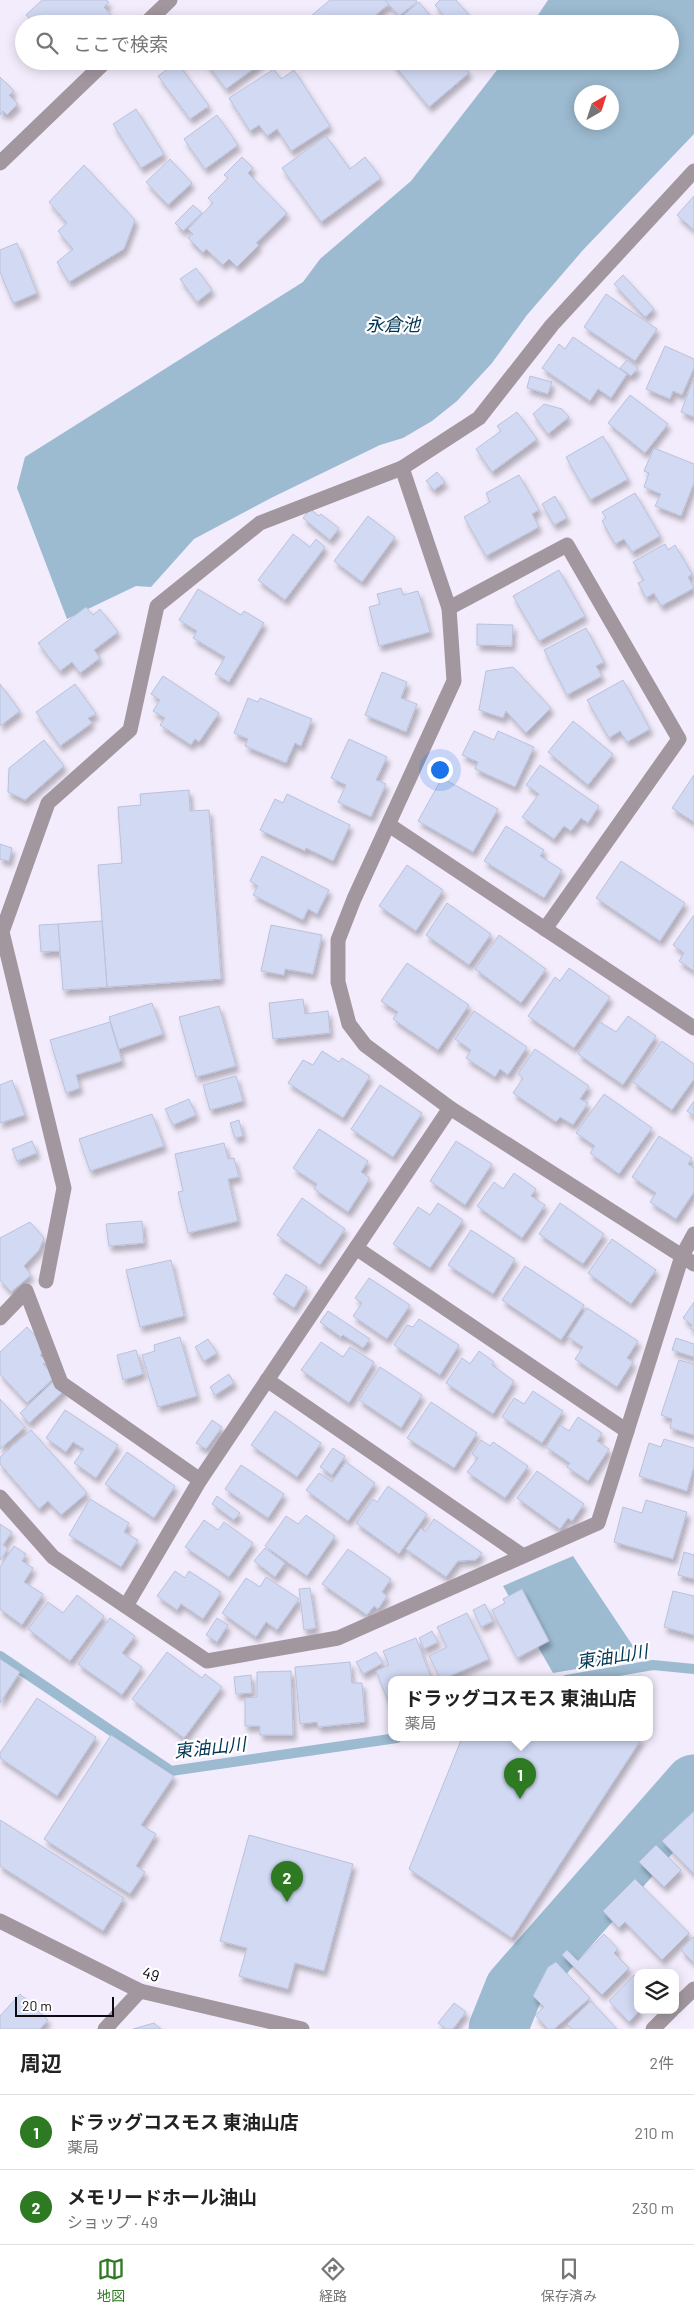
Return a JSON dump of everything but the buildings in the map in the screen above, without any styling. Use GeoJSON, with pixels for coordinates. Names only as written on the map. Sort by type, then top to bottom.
{"type":"FeatureCollection","features":[{"type":"Feature","properties":{"kind":"street"},"geometry":{"type":"LineString","coordinates":[[154,15],[170,0]]}},
{"type":"Feature","properties":{"kind":"street"},"geometry":{"type":"LineString","coordinates":[[0,163],[97,70]]}},
{"type":"Feature","properties":{"kind":"street"},"geometry":{"type":"LineString","coordinates":[[46,1281],[64,1188],[1,931],[48,803],[130,730],[157,606],[260,523],[402,468],[479,418],[552,325],[694,172]]}},
{"type":"Feature","properties":{"kind":"street"},"geometry":{"type":"LineString","coordinates":[[402,468],[449,608],[454,681],[354,899],[338,940],[338,982],[349,1024],[365,1045],[450,1108],[688,1260]]}},
{"type":"Feature","properties":{"kind":"street"},"geometry":{"type":"LineString","coordinates":[[449,608],[567,545],[679,739],[545,930]]}},
{"type":"Feature","properties":{"kind":"street"},"geometry":{"type":"LineString","coordinates":[[389,825],[694,1028]]}},
{"type":"Feature","properties":{"kind":"street"},"geometry":{"type":"LineString","coordinates":[[126,1606],[200,1480],[450,1108]]}},
{"type":"Feature","properties":{"kind":"street"},"geometry":{"type":"LineString","coordinates":[[0,1496],[54,1557],[207,1661],[338,1638],[598,1523],[627,1431],[688,1260],[694,1234]]}},
{"type":"Feature","properties":{"kind":"street"},"geometry":{"type":"LineString","coordinates":[[356,1248],[627,1431]]}},
{"type":"Feature","properties":{"kind":"street"},"geometry":{"type":"LineString","coordinates":[[0,1318],[26,1291],[61,1383],[200,1480]]}},
{"type":"Feature","properties":{"kind":"street"},"geometry":{"type":"LineString","coordinates":[[267,1380],[523,1556]]}},
{"type":"Feature","properties":{"kind":"street","name":"49"},"geometry":{"type":"LineString","coordinates":[[0,1921],[140,1991],[297,2028]]}},
{"type":"Feature","properties":{"kind":"street"},"geometry":{"type":"LineString","coordinates":[[679,2003],[694,1989]]}},
{"type":"Feature","properties":{"kind":"street"},"geometry":{"type":"LineString","coordinates":[[105,2029],[140,1991]]}},
{"type":"Feature","properties":{"kind":"street"},"geometry":{"type":"LineString","coordinates":[[653,2029],[668,2014]]}},
{"type":"Feature","properties":{"kind":"water","name":"永倉池"},"geometry":{"type":"Polygon","coordinates":[[[548,0],[694,0],[694,134],[583,250],[527,315],[492,363],[457,401],[432,421],[403,438],[380,445],[271,498],[194,539],[151,587],[136,586],[67,619],[17,488],[25,457],[303,282],[320,259],[411,181],[497,70],[679,70],[679,15],[538,15],[548,0]]]}},
{"type":"Feature","properties":{"kind":"water"},"geometry":{"type":"Polygon","coordinates":[[[573,1556],[641,1658],[553,1673],[503,1586],[573,1556]]]}},
{"type":"Feature","properties":{"kind":"waterway","name":"東油山川"},"geometry":{"type":"LineString","coordinates":[[0,1656],[171,1771],[388,1739]]}},
{"type":"Feature","properties":{"kind":"waterway","name":"東油山川"},"geometry":{"type":"LineString","coordinates":[[589,1676],[653,1665],[694,1669]]}},
{"type":"Feature","properties":{"kind":"waterway"},"geometry":{"type":"LineString","coordinates":[[498,2029],[514,1989],[694,1784]]}},
{"type":"Feature","properties":{"kind":"place","name":"ドラッグコスモス 東油山店"},"geometry":{"type":"Point","coordinates":[520,1799]}},
{"type":"Feature","properties":{"kind":"place","name":"メモリードホール油山"},"geometry":{"type":"Point","coordinates":[287,1902]}}]}
